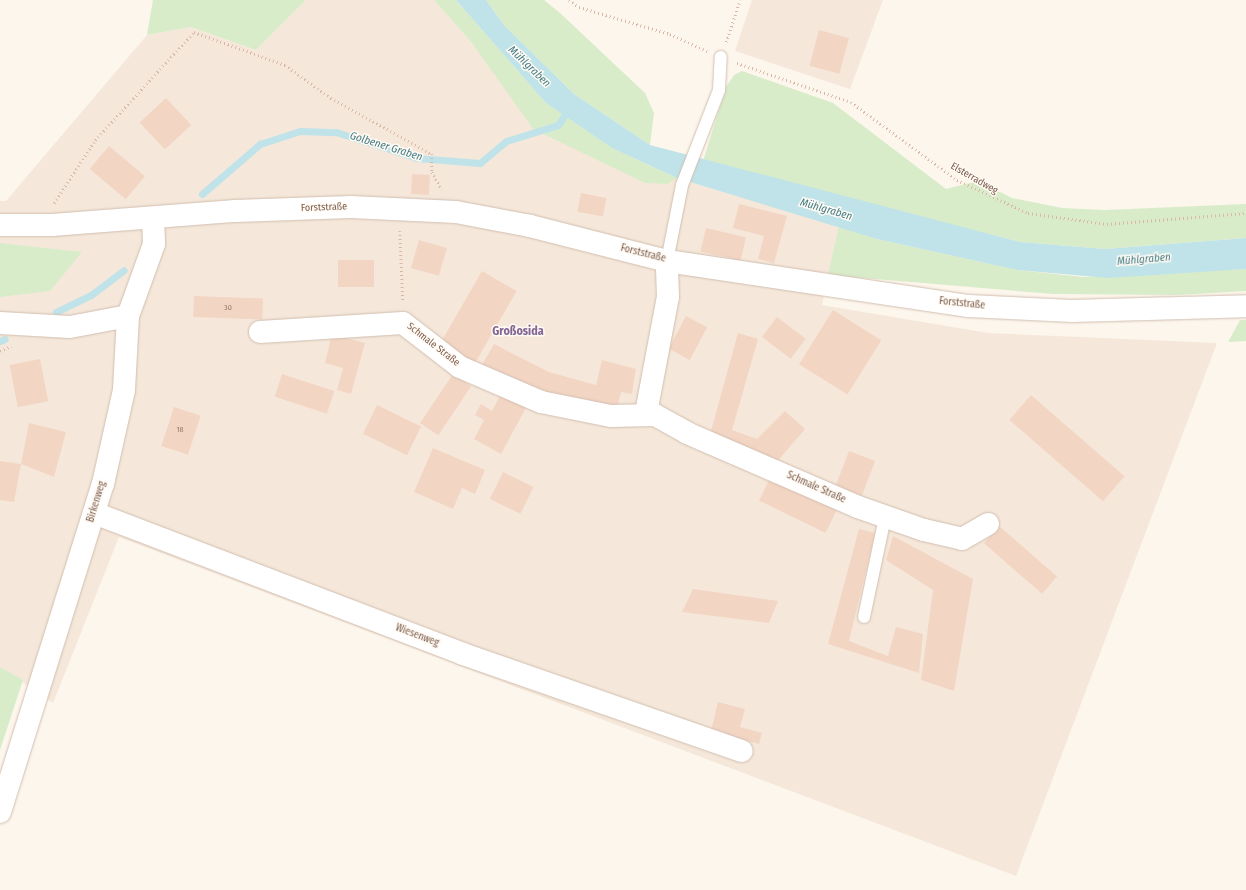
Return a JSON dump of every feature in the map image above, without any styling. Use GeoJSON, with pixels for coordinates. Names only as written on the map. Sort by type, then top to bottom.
{"type":"FeatureCollection","features":[{"type":"Feature","properties":{"kind":"street","name":"Forststraße"},"geometry":{"type":"LineString","coordinates":[[40,225],[328,208],[456,212],[530,226],[667,261],[969,306],[1072,311],[1246,306]]}},
{"type":"Feature","properties":{"kind":"street","name":"Birkenweg"},"geometry":{"type":"LineString","coordinates":[[0,812],[39,682],[94,513],[124,390],[128,316],[154,244],[153,218]]}},
{"type":"Feature","properties":{"kind":"street"},"geometry":{"type":"LineString","coordinates":[[0,224],[40,225]]}},
{"type":"Feature","properties":{"kind":"street"},"geometry":{"type":"LineString","coordinates":[[646,413],[668,296],[667,261]]}},
{"type":"Feature","properties":{"kind":"street"},"geometry":{"type":"LineString","coordinates":[[0,323],[70,327],[128,316]]}},
{"type":"Feature","properties":{"kind":"street","name":"Schmale Straße"},"geometry":{"type":"LineString","coordinates":[[260,332],[404,323],[460,367],[541,402],[611,416],[646,413],[885,517],[962,539],[988,524]]}},
{"type":"Feature","properties":{"kind":"street","name":"Wiesenweg"},"geometry":{"type":"LineString","coordinates":[[94,513],[463,654],[742,751]]}},
{"type":"Feature","properties":{"kind":"lane"},"geometry":{"type":"LineString","coordinates":[[667,261],[682,185],[719,90],[721,57]]}},
{"type":"Feature","properties":{"kind":"lane"},"geometry":{"type":"LineString","coordinates":[[864,617],[885,517]]}},
{"type":"Feature","properties":{"kind":"path","name":"Elsterradweg"},"geometry":{"type":"LineString","coordinates":[[569,0],[579,7],[670,34],[721,57],[851,102],[957,180],[1028,213],[1107,224],[1246,213]]}},
{"type":"Feature","properties":{"kind":"path"},"geometry":{"type":"LineString","coordinates":[[721,57],[740,0]]}},
{"type":"Feature","properties":{"kind":"path"},"geometry":{"type":"LineString","coordinates":[[40,225],[94,140],[194,32],[285,65],[331,98],[432,154],[432,172]]}},
{"type":"Feature","properties":{"kind":"path"},"geometry":{"type":"LineString","coordinates":[[399,211],[404,323]]}},
{"type":"Feature","properties":{"kind":"shaded area"},"geometry":{"type":"Polygon","coordinates":[[[306,0],[434,0],[472,43],[668,184],[677,178],[839,225],[822,305],[988,333],[1217,343],[1016,876],[119,537],[53,703],[0,667],[0,201],[6,201],[147,35],[191,27],[256,50],[306,0]]]}},
{"type":"Feature","properties":{"kind":"shaded area"},"geometry":{"type":"Polygon","coordinates":[[[752,0],[883,0],[850,89],[735,51],[752,0]]]}},
{"type":"Feature","properties":{"kind":"green space"},"geometry":{"type":"Polygon","coordinates":[[[153,0],[306,0],[256,50],[191,27],[147,35],[153,0]]]}},
{"type":"Feature","properties":{"kind":"green space"},"geometry":{"type":"Polygon","coordinates":[[[434,0],[456,0],[546,103],[612,148],[677,178],[668,184],[645,183],[533,129],[472,43],[434,0]]]}},
{"type":"Feature","properties":{"kind":"green space"},"geometry":{"type":"Polygon","coordinates":[[[486,0],[544,0],[560,13],[645,93],[654,113],[650,145],[574,94],[504,25],[486,0]]]}},
{"type":"Feature","properties":{"kind":"green space"},"geometry":{"type":"Polygon","coordinates":[[[742,71],[833,103],[946,189],[978,181],[1012,198],[1062,208],[1105,210],[1246,204],[1246,238],[1105,249],[1020,242],[703,161],[726,87],[734,75],[742,71]]]}},
{"type":"Feature","properties":{"kind":"green space"},"geometry":{"type":"Polygon","coordinates":[[[839,225],[877,239],[1017,270],[1084,277],[1246,269],[1246,291],[1178,295],[1053,294],[828,275],[839,225]]]}},
{"type":"Feature","properties":{"kind":"green space"},"geometry":{"type":"Polygon","coordinates":[[[0,243],[82,252],[50,291],[0,297],[0,243]]]}},
{"type":"Feature","properties":{"kind":"green space"},"geometry":{"type":"Polygon","coordinates":[[[1240,320],[1246,320],[1246,341],[1228,342],[1240,320]]]}},
{"type":"Feature","properties":{"kind":"green space"},"geometry":{"type":"Polygon","coordinates":[[[0,667],[23,680],[0,750],[0,667]]]}},
{"type":"Feature","properties":{"kind":"water","name":"Mühlgraben"},"geometry":{"type":"Polygon","coordinates":[[[456,0],[486,0],[504,25],[574,94],[650,145],[1020,242],[1105,249],[1246,238],[1246,269],[1108,278],[1017,270],[877,239],[677,178],[612,148],[546,103],[456,0]]]}},
{"type":"Feature","properties":{"kind":"building"},"geometry":{"type":"Polygon","coordinates":[[[819,30],[849,38],[839,74],[809,66],[819,30]]]}},
{"type":"Feature","properties":{"kind":"building"},"geometry":{"type":"Polygon","coordinates":[[[166,98],[191,125],[165,150],[140,123],[166,98]]]}},
{"type":"Feature","properties":{"kind":"building"},"geometry":{"type":"Polygon","coordinates":[[[109,146],[145,176],[126,199],[90,169],[109,146]]]}},
{"type":"Feature","properties":{"kind":"building"},"geometry":{"type":"Polygon","coordinates":[[[412,174],[430,175],[429,195],[411,194],[412,174]]]}},
{"type":"Feature","properties":{"kind":"building"},"geometry":{"type":"Polygon","coordinates":[[[581,193],[607,198],[603,217],[577,212],[581,193]]]}},
{"type":"Feature","properties":{"kind":"building"},"geometry":{"type":"Polygon","coordinates":[[[739,204],[787,216],[774,263],[758,259],[764,236],[733,228],[739,204]]]}},
{"type":"Feature","properties":{"kind":"building"},"geometry":{"type":"Polygon","coordinates":[[[706,228],[746,237],[741,261],[701,251],[706,228]]]}},
{"type":"Feature","properties":{"kind":"building"},"geometry":{"type":"Polygon","coordinates":[[[419,240],[447,248],[439,276],[411,268],[419,240]]]}},
{"type":"Feature","properties":{"kind":"building"},"geometry":{"type":"Polygon","coordinates":[[[338,260],[374,260],[374,287],[338,287],[338,260]]]}},
{"type":"Feature","properties":{"kind":"building"},"geometry":{"type":"Polygon","coordinates":[[[482,271],[517,291],[475,364],[440,344],[482,271]]]}},
{"type":"Feature","properties":{"kind":"building"},"geometry":{"type":"Polygon","coordinates":[[[194,296],[263,298],[262,319],[193,317],[194,296]]]}},
{"type":"Feature","properties":{"kind":"building"},"geometry":{"type":"Polygon","coordinates":[[[833,310],[881,340],[847,394],[799,364],[833,310]]]}},
{"type":"Feature","properties":{"kind":"building"},"geometry":{"type":"Polygon","coordinates":[[[686,316],[707,327],[690,360],[669,349],[686,316]]]}},
{"type":"Feature","properties":{"kind":"building"},"geometry":{"type":"Polygon","coordinates":[[[777,317],[806,339],[791,359],[762,337],[777,317]]]}},
{"type":"Feature","properties":{"kind":"building"},"geometry":{"type":"Polygon","coordinates":[[[738,333],[758,339],[732,430],[757,439],[785,411],[805,429],[775,464],[711,431],[738,333]]]}},
{"type":"Feature","properties":{"kind":"building"},"geometry":{"type":"Polygon","coordinates":[[[332,334],[365,343],[351,394],[337,390],[343,368],[325,363],[332,334]]]}},
{"type":"Feature","properties":{"kind":"building"},"geometry":{"type":"Polygon","coordinates":[[[494,344],[549,372],[596,385],[602,360],[636,369],[632,394],[621,392],[616,412],[542,393],[482,365],[494,344]]]}},
{"type":"Feature","properties":{"kind":"building"},"geometry":{"type":"Polygon","coordinates":[[[40,359],[48,401],[18,407],[10,365],[40,359]]]}},
{"type":"Feature","properties":{"kind":"building"},"geometry":{"type":"Polygon","coordinates":[[[282,374],[334,391],[327,414],[275,397],[282,374]]]}},
{"type":"Feature","properties":{"kind":"building"},"geometry":{"type":"Polygon","coordinates":[[[453,374],[471,386],[438,435],[420,423],[453,374]]]}},
{"type":"Feature","properties":{"kind":"building"},"geometry":{"type":"Polygon","coordinates":[[[501,394],[526,408],[501,454],[474,439],[484,420],[475,415],[481,404],[492,411],[501,394]]]}},
{"type":"Feature","properties":{"kind":"building"},"geometry":{"type":"Polygon","coordinates":[[[1031,395],[1125,476],[1103,501],[1009,420],[1031,395]]]}},
{"type":"Feature","properties":{"kind":"building"},"geometry":{"type":"Polygon","coordinates":[[[377,405],[421,426],[407,455],[363,434],[377,405]]]}},
{"type":"Feature","properties":{"kind":"building"},"geometry":{"type":"Polygon","coordinates":[[[174,407],[201,416],[188,455],[161,446],[174,407]]]}},
{"type":"Feature","properties":{"kind":"building"},"geometry":{"type":"Polygon","coordinates":[[[29,423],[66,432],[54,477],[21,464],[29,423]]]}},
{"type":"Feature","properties":{"kind":"building"},"geometry":{"type":"Polygon","coordinates":[[[433,448],[485,470],[475,494],[462,488],[453,509],[414,492],[433,448]]]}},
{"type":"Feature","properties":{"kind":"building"},"geometry":{"type":"Polygon","coordinates":[[[849,451],[875,461],[862,496],[836,486],[849,451]]]}},
{"type":"Feature","properties":{"kind":"building"},"geometry":{"type":"Polygon","coordinates":[[[0,461],[21,464],[14,502],[0,500],[0,461]]]}},
{"type":"Feature","properties":{"kind":"building"},"geometry":{"type":"Polygon","coordinates":[[[503,472],[534,487],[520,514],[490,499],[503,472]]]}},
{"type":"Feature","properties":{"kind":"building"},"geometry":{"type":"Polygon","coordinates":[[[770,478],[837,510],[826,533],[759,500],[770,478]]]}},
{"type":"Feature","properties":{"kind":"building"},"geometry":{"type":"Polygon","coordinates":[[[999,526],[1057,577],[1042,594],[984,543],[999,526]]]}},
{"type":"Feature","properties":{"kind":"building"},"geometry":{"type":"Polygon","coordinates":[[[859,529],[875,533],[849,641],[888,656],[896,627],[923,634],[919,673],[828,644],[859,529]]]}},
{"type":"Feature","properties":{"kind":"building"},"geometry":{"type":"Polygon","coordinates":[[[893,536],[973,579],[954,691],[921,680],[933,590],[886,560],[893,536]]]}},
{"type":"Feature","properties":{"kind":"building"},"geometry":{"type":"Polygon","coordinates":[[[693,589],[778,601],[769,623],[682,612],[693,589]]]}},
{"type":"Feature","properties":{"kind":"building"},"geometry":{"type":"Polygon","coordinates":[[[718,702],[745,709],[740,727],[762,733],[759,744],[711,731],[718,702]]]}},
{"type":"Feature","properties":{"kind":"waterway","name":"Golbener Graben"},"geometry":{"type":"LineString","coordinates":[[202,194],[260,144],[300,131],[336,132],[417,158],[480,163],[506,141],[558,125],[569,108]]}},
{"type":"Feature","properties":{"kind":"waterway","name":"Golbener Graben"},"geometry":{"type":"LineString","coordinates":[[56,312],[91,295],[124,270]]}},
{"type":"Feature","properties":{"kind":"waterway","name":"Golbener Graben"},"geometry":{"type":"LineString","coordinates":[[0,341],[5,339]]}},
{"type":"Feature","properties":{"kind":"district","name":"Großosida"},"geometry":{"type":"Point","coordinates":[518,332]}}]}
